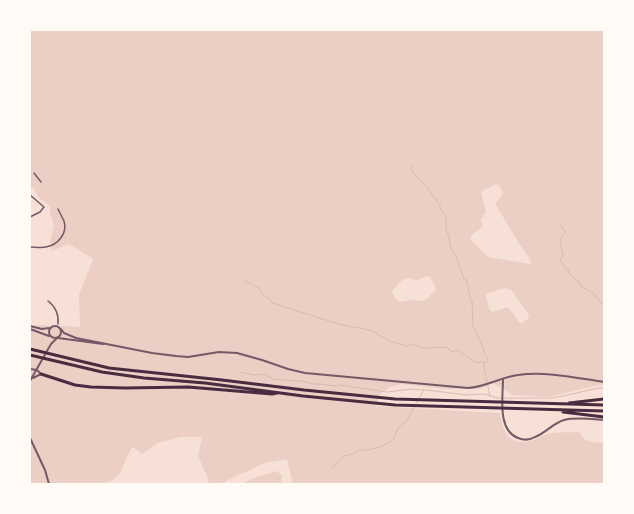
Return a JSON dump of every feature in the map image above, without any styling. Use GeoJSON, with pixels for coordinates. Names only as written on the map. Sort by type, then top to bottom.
{"type":"FeatureCollection","features":[{"type":"Feature","properties":{"kind":"highway"},"geometry":{"type":"LineString","coordinates":[[30,349],[109,368],[304,390],[418,400],[604,406]]}},
{"type":"Feature","properties":{"kind":"highway"},"geometry":{"type":"LineString","coordinates":[[30,355],[102,372],[144,378],[205,383],[281,393],[388,404],[553,411],[604,411]]}},
{"type":"Feature","properties":{"kind":"highway"},"geometry":{"type":"LineString","coordinates":[[41,374],[91,387],[188,387],[272,394],[281,393]]}},
{"type":"Feature","properties":{"kind":"highway"},"geometry":{"type":"LineString","coordinates":[[565,404],[571,402],[604,399]]}},
{"type":"Feature","properties":{"kind":"highway"},"geometry":{"type":"LineString","coordinates":[[553,411],[604,419]]}},
{"type":"Feature","properties":{"kind":"street"},"geometry":{"type":"LineString","coordinates":[[34,172],[41,182]]}},
{"type":"Feature","properties":{"kind":"street"},"geometry":{"type":"LineString","coordinates":[[30,195],[44,207],[40,212],[30,217]]}},
{"type":"Feature","properties":{"kind":"street"},"geometry":{"type":"LineString","coordinates":[[30,247],[45,248],[60,240],[65,227],[64,221],[58,209]]}},
{"type":"Feature","properties":{"kind":"street"},"geometry":{"type":"LineString","coordinates":[[48,301],[54,306],[57,312],[58,324]]}},
{"type":"Feature","properties":{"kind":"street"},"geometry":{"type":"LineString","coordinates":[[30,326],[42,328],[57,326],[70,336],[152,353],[188,356],[230,352],[248,355],[281,367],[305,373],[461,388],[486,386],[511,376],[534,374],[604,382]]}},
{"type":"Feature","properties":{"kind":"street"},"geometry":{"type":"LineString","coordinates":[[50,327],[48,332],[51,344]]}},
{"type":"Feature","properties":{"kind":"street"},"geometry":{"type":"LineString","coordinates":[[30,329],[57,338],[108,345]]}},
{"type":"Feature","properties":{"kind":"street"},"geometry":{"type":"LineString","coordinates":[[30,380],[51,344],[61,334],[60,329]]}},
{"type":"Feature","properties":{"kind":"street"},"geometry":{"type":"LineString","coordinates":[[30,369],[37,369]]}},
{"type":"Feature","properties":{"kind":"street"},"geometry":{"type":"LineString","coordinates":[[30,380],[41,374],[37,369]]}},
{"type":"Feature","properties":{"kind":"street"},"geometry":{"type":"LineString","coordinates":[[503,379],[503,419],[506,429],[513,436],[522,439],[531,439],[563,420],[604,419]]}},
{"type":"Feature","properties":{"kind":"street"},"geometry":{"type":"LineString","coordinates":[[30,438],[50,484]]}},
{"type":"Feature","properties":{"kind":"shaded area"},"geometry":{"type":"Polygon","coordinates":[[[30,30],[604,30],[604,385],[548,397],[513,395],[492,382],[480,389],[445,389],[401,384],[390,387],[380,394],[376,406],[500,413],[505,432],[508,436],[512,439],[524,442],[552,433],[580,432],[581,436],[586,440],[604,443],[604,484],[293,484],[287,459],[265,463],[222,484],[207,484],[209,481],[198,456],[202,437],[181,437],[158,443],[142,454],[133,447],[119,474],[110,481],[102,484],[30,484],[30,326],[80,327],[79,295],[93,259],[69,244],[52,251],[50,241],[54,226],[50,206],[38,197],[34,188],[30,187],[30,30]],[[496,184],[481,192],[486,212],[481,220],[483,227],[471,235],[471,240],[488,257],[530,264],[531,262],[529,257],[518,242],[496,205],[496,202],[503,194],[500,186],[496,184]],[[426,276],[417,281],[410,278],[404,279],[396,286],[392,293],[400,302],[412,300],[424,301],[436,289],[430,277],[426,276]],[[506,288],[486,294],[489,309],[492,312],[508,307],[519,322],[522,323],[528,319],[529,315],[512,291],[506,288]]]}},
{"type":"Feature","properties":{"kind":"shaded area"},"geometry":{"type":"Polygon","coordinates":[[[276,471],[282,475],[281,484],[243,484],[251,479],[276,471]]]}},
{"type":"Feature","properties":{"kind":"waterway"},"geometry":{"type":"LineString","coordinates":[[245,281],[259,288],[263,295],[271,300],[272,303],[342,325],[370,330],[392,342],[406,346],[411,344],[424,348],[446,347],[452,352],[458,350],[475,362],[487,362],[488,359],[473,326],[472,300],[470,298],[467,281],[464,279],[457,258],[450,246],[449,236],[446,229],[446,215],[440,209],[440,205],[428,188],[413,173],[411,166]]}},
{"type":"Feature","properties":{"kind":"waterway"},"geometry":{"type":"LineString","coordinates":[[559,224],[565,231],[560,240],[563,256],[560,259],[563,266],[568,270],[571,276],[578,281],[580,286],[595,294],[595,297],[604,304]]}},
{"type":"Feature","properties":{"kind":"waterway"},"geometry":{"type":"LineString","coordinates":[[484,362],[490,396]]}},
{"type":"Feature","properties":{"kind":"waterway"},"geometry":{"type":"LineString","coordinates":[[239,372],[255,375],[264,374],[273,379],[302,381],[335,386],[340,385],[387,392],[410,389],[467,395],[484,394],[497,398],[551,398],[604,388]]}},
{"type":"Feature","properties":{"kind":"waterway"},"geometry":{"type":"LineString","coordinates":[[415,405],[424,390]]}},
{"type":"Feature","properties":{"kind":"waterway"},"geometry":{"type":"LineString","coordinates":[[332,468],[343,456],[353,454],[360,450],[380,447],[393,440],[398,428],[408,419],[414,407]]}}]}
